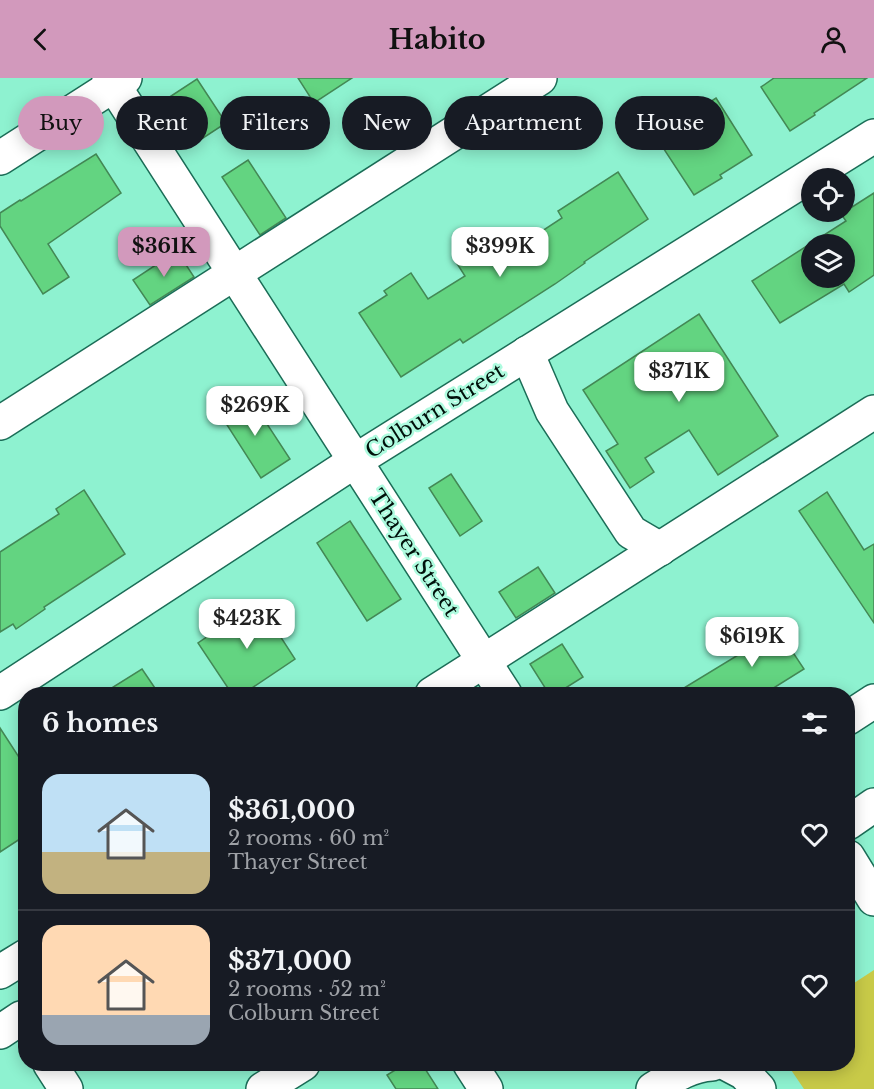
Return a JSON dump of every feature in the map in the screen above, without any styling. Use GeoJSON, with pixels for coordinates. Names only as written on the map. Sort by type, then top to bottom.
{"type":"FeatureCollection","features":[{"type":"Feature","properties":{"kind":"street"},"geometry":{"type":"LineString","coordinates":[[0,423],[540,78]]}},
{"type":"Feature","properties":{"kind":"street"},"geometry":{"type":"LineString","coordinates":[[0,158],[116,80]]}},
{"type":"Feature","properties":{"kind":"street","name":"Thayer Street"},"geometry":{"type":"LineString","coordinates":[[116,80],[234,273],[501,687]]}},
{"type":"Feature","properties":{"kind":"street","name":"Colburn Street"},"geometry":{"type":"LineString","coordinates":[[0,693],[355,461],[874,136]]}},
{"type":"Feature","properties":{"kind":"street"},"geometry":{"type":"LineString","coordinates":[[527,353],[552,411],[631,532],[660,549]]}},
{"type":"Feature","properties":{"kind":"street"},"geometry":{"type":"LineString","coordinates":[[443,687],[874,412]]}},
{"type":"Feature","properties":{"kind":"street"},"geometry":{"type":"LineString","coordinates":[[855,713],[874,701]]}},
{"type":"Feature","properties":{"kind":"street"},"geometry":{"type":"LineString","coordinates":[[855,818],[874,805]]}},
{"type":"Feature","properties":{"kind":"street"},"geometry":{"type":"LineString","coordinates":[[855,868],[874,899]]}},
{"type":"Feature","properties":{"kind":"street"},"geometry":{"type":"LineString","coordinates":[[0,972],[18,961]]}},
{"type":"Feature","properties":{"kind":"street"},"geometry":{"type":"LineString","coordinates":[[54,1071],[66,1089]]}},
{"type":"Feature","properties":{"kind":"street"},"geometry":{"type":"LineString","coordinates":[[263,1089],[292,1071]]}},
{"type":"Feature","properties":{"kind":"street"},"geometry":{"type":"LineString","coordinates":[[653,1089],[685,1071]]}},
{"type":"Feature","properties":{"kind":"street"},"geometry":{"type":"LineString","coordinates":[[740,1071],[759,1089]]}},
{"type":"Feature","properties":{"kind":"shaded area"},"geometry":{"type":"Polygon","coordinates":[[[874,970],[874,1089],[804,1089],[792,1071],[855,1071],[855,982],[874,970]]]}},
{"type":"Feature","properties":{"kind":"building"},"geometry":{"type":"Polygon","coordinates":[[[298,78],[352,78],[325,96],[310,96],[298,78]]]}},
{"type":"Feature","properties":{"kind":"building"},"geometry":{"type":"Polygon","coordinates":[[[774,78],[867,78],[790,131],[761,87],[774,78]]]}},
{"type":"Feature","properties":{"kind":"building"},"geometry":{"type":"Polygon","coordinates":[[[197,79],[220,114],[220,127],[208,135],[208,96],[171,96],[197,79]]]}},
{"type":"Feature","properties":{"kind":"building"},"geometry":{"type":"Polygon","coordinates":[[[725,112],[752,155],[720,175],[722,178],[694,195],[665,150],[725,150],[725,112]]]}},
{"type":"Feature","properties":{"kind":"building"},"geometry":{"type":"Polygon","coordinates":[[[96,154],[121,193],[48,244],[69,277],[43,294],[0,226],[0,213],[96,154]]]}},
{"type":"Feature","properties":{"kind":"building"},"geometry":{"type":"Polygon","coordinates":[[[248,160],[286,218],[260,235],[222,177],[248,160]]]}},
{"type":"Feature","properties":{"kind":"building"},"geometry":{"type":"Polygon","coordinates":[[[618,172],[648,219],[555,284],[463,343],[460,339],[401,377],[359,313],[387,295],[384,291],[411,273],[428,299],[465,276],[456,262],[485,243],[490,251],[520,231],[527,241],[562,218],[558,211],[618,172]]]}},
{"type":"Feature","properties":{"kind":"building"},"geometry":{"type":"Polygon","coordinates":[[[874,193],[874,275],[855,288],[855,234],[826,234],[844,222],[855,222],[855,205],[874,193]]]}},
{"type":"Feature","properties":{"kind":"building"},"geometry":{"type":"Polygon","coordinates":[[[801,250],[801,288],[837,288],[780,323],[752,281],[801,250]]]}},
{"type":"Feature","properties":{"kind":"building"},"geometry":{"type":"Polygon","coordinates":[[[177,251],[194,277],[150,305],[133,280],[177,251]]]}},
{"type":"Feature","properties":{"kind":"building"},"geometry":{"type":"Polygon","coordinates":[[[699,314],[778,436],[718,475],[689,430],[645,458],[654,472],[630,488],[606,451],[618,444],[583,390],[699,314]]]}},
{"type":"Feature","properties":{"kind":"building"},"geometry":{"type":"Polygon","coordinates":[[[248,395],[290,459],[261,478],[220,414],[248,395]]]}},
{"type":"Feature","properties":{"kind":"building"},"geometry":{"type":"Polygon","coordinates":[[[451,474],[482,521],[460,536],[429,488],[451,474]]]}},
{"type":"Feature","properties":{"kind":"building"},"geometry":{"type":"Polygon","coordinates":[[[84,490],[125,554],[44,607],[45,609],[16,629],[13,624],[0,632],[0,552],[59,514],[56,509],[84,490]]]}},
{"type":"Feature","properties":{"kind":"building"},"geometry":{"type":"Polygon","coordinates":[[[827,492],[864,550],[874,544],[874,623],[799,511],[827,492]]]}},
{"type":"Feature","properties":{"kind":"building"},"geometry":{"type":"Polygon","coordinates":[[[350,521],[401,599],[367,621],[317,543],[350,521]]]}},
{"type":"Feature","properties":{"kind":"building"},"geometry":{"type":"Polygon","coordinates":[[[538,567],[555,593],[516,618],[499,592],[538,567]]]}},
{"type":"Feature","properties":{"kind":"building"},"geometry":{"type":"Polygon","coordinates":[[[258,602],[295,659],[253,687],[227,687],[198,643],[258,602]]]}},
{"type":"Feature","properties":{"kind":"building"},"geometry":{"type":"Polygon","coordinates":[[[772,621],[804,669],[775,687],[686,687],[753,646],[747,637],[772,621]]]}},
{"type":"Feature","properties":{"kind":"building"},"geometry":{"type":"Polygon","coordinates":[[[562,644],[583,677],[567,687],[545,687],[530,664],[562,644]]]}},
{"type":"Feature","properties":{"kind":"building"},"geometry":{"type":"Polygon","coordinates":[[[142,669],[154,687],[113,687],[142,669]]]}},
{"type":"Feature","properties":{"kind":"building"},"geometry":{"type":"Polygon","coordinates":[[[0,728],[18,756],[18,840],[0,852],[0,728]]]}},
{"type":"Feature","properties":{"kind":"building"},"geometry":{"type":"Polygon","coordinates":[[[394,1071],[426,1071],[438,1089],[396,1089],[387,1075],[394,1071]]]}}]}
